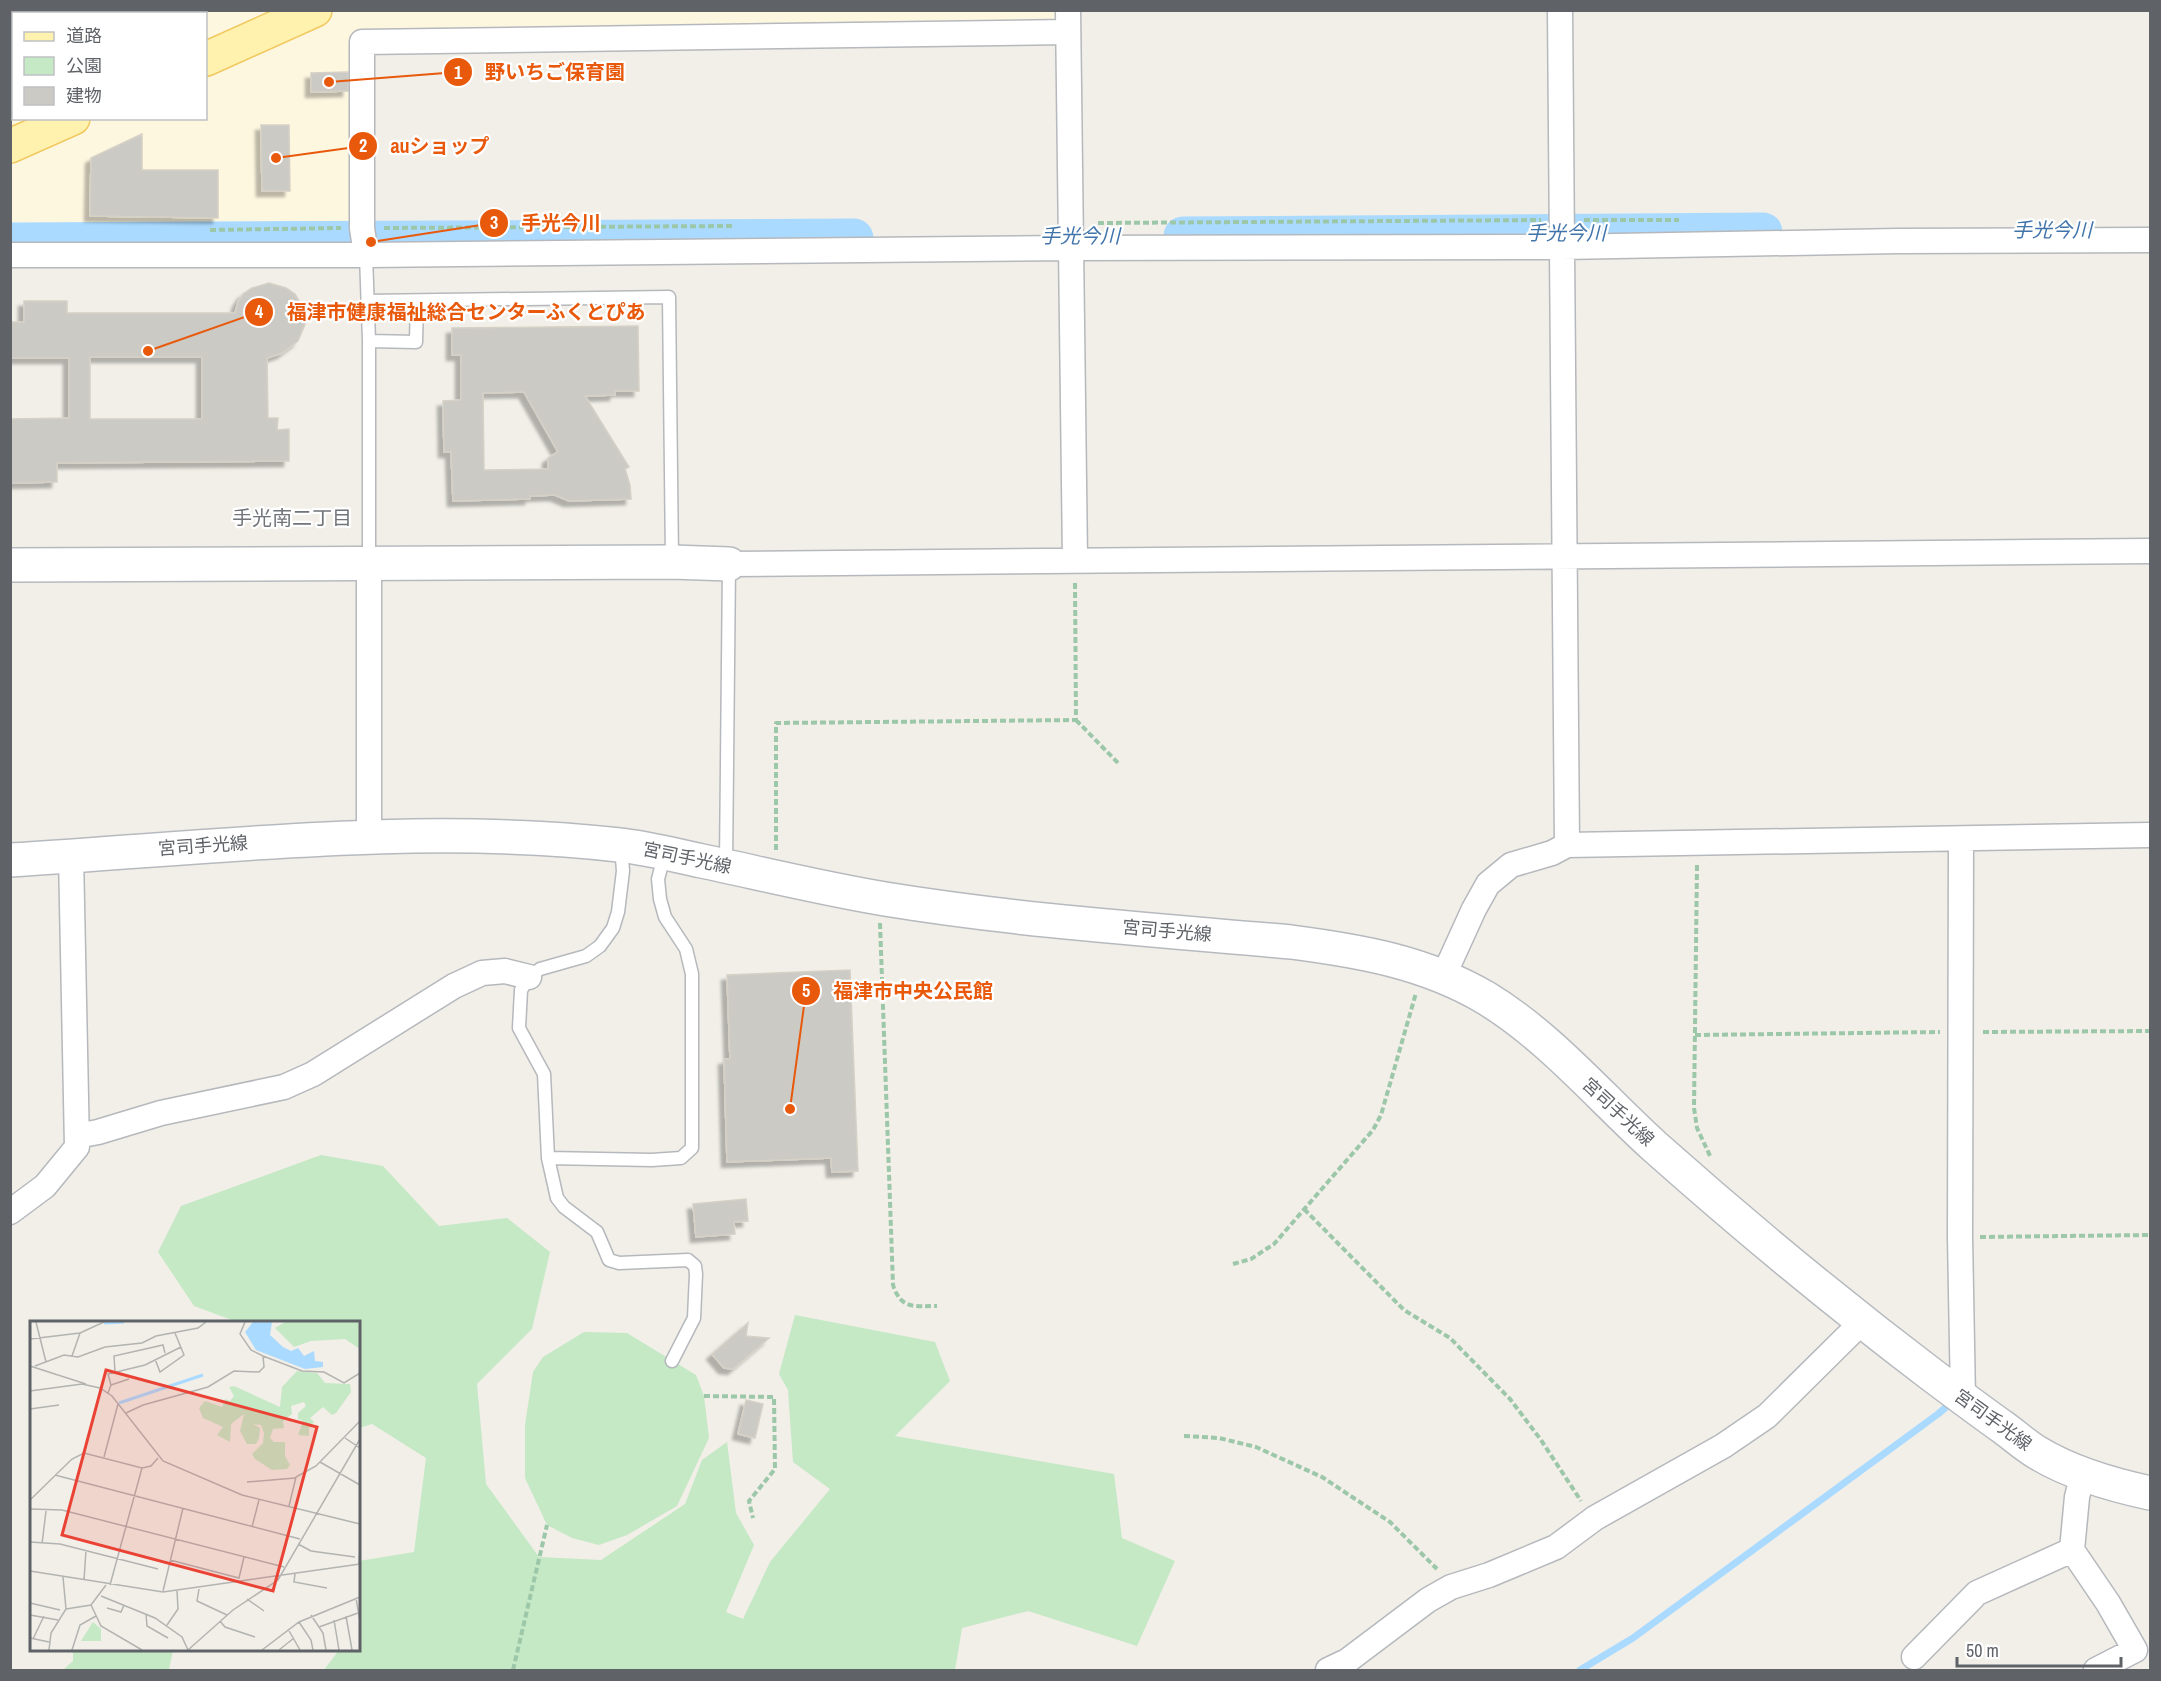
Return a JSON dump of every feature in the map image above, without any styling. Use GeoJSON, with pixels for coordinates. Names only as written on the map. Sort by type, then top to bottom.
{"type":"FeatureCollection","features":[{"type":"Feature","properties":{"kind":"main road"},"geometry":{"type":"LineString","coordinates":[[207,59],[315,10]]}},
{"type":"Feature","properties":{"kind":"main road"},"geometry":{"type":"LineString","coordinates":[[10,147],[69,120]]}},
{"type":"Feature","properties":{"kind":"main road"},"geometry":{"type":"LineString","coordinates":[[10,565],[672,562],[729,564]]}},
{"type":"Feature","properties":{"kind":"main road","name":"宮司手光線"},"geometry":{"type":"LineString","coordinates":[[10,860],[369,836],[548,839],[621,845],[883,899],[970,913],[1342,948],[1387,957],[1433,973],[1485,998],[1536,1034],[1653,1145],[1862,1322],[2038,1453],[2083,1474],[2126,1488],[2151,1493]]}},
{"type":"Feature","properties":{"kind":"street"},"geometry":{"type":"LineString","coordinates":[[1560,10],[1567,845]]}},
{"type":"Feature","properties":{"kind":"street"},"geometry":{"type":"LineString","coordinates":[[364,241],[362,42],[1068,21],[1075,560]]}},
{"type":"Feature","properties":{"kind":"street"},"geometry":{"type":"LineString","coordinates":[[10,255],[364,241],[1071,236],[1562,233],[2151,240]]}},
{"type":"Feature","properties":{"kind":"street"},"geometry":{"type":"LineString","coordinates":[[729,564],[2151,551]]}},
{"type":"Feature","properties":{"kind":"street"},"geometry":{"type":"LineString","coordinates":[[369,563],[369,836]]}},
{"type":"Feature","properties":{"kind":"street"},"geometry":{"type":"LineString","coordinates":[[1433,973],[1488,884],[1511,865],[1552,853],[1567,845],[2151,835]]}},
{"type":"Feature","properties":{"kind":"street"},"geometry":{"type":"LineString","coordinates":[[1961,840],[1960,1237],[1963,1399]]}},
{"type":"Feature","properties":{"kind":"street"},"geometry":{"type":"LineString","coordinates":[[10,1212],[45,1186],[77,1147],[71,855]]}},
{"type":"Feature","properties":{"kind":"street"},"geometry":{"type":"LineString","coordinates":[[77,1136],[161,1113],[252,1096],[284,1087],[313,1074],[454,986],[482,973],[505,970],[529,977]]}},
{"type":"Feature","properties":{"kind":"street"},"geometry":{"type":"LineString","coordinates":[[1328,1671],[1347,1661],[1428,1600],[1451,1587],[1489,1575],[1556,1547],[1594,1518],[1723,1446],[1767,1416],[1862,1322]]}},
{"type":"Feature","properties":{"kind":"street"},"geometry":{"type":"LineString","coordinates":[[2083,1474],[2077,1497],[2072,1550],[2108,1603],[2135,1650],[2096,1671]]}},
{"type":"Feature","properties":{"kind":"street"},"geometry":{"type":"LineString","coordinates":[[1914,1658],[1977,1593],[2072,1550]]}},
{"type":"Feature","properties":{"kind":"lane"},"geometry":{"type":"LineString","coordinates":[[364,241],[369,341],[369,563]]}},
{"type":"Feature","properties":{"kind":"lane"},"geometry":{"type":"LineString","coordinates":[[368,301],[669,297],[672,562]]}},
{"type":"Feature","properties":{"kind":"lane"},"geometry":{"type":"LineString","coordinates":[[369,341],[416,342],[417,301]]}},
{"type":"Feature","properties":{"kind":"lane"},"geometry":{"type":"LineString","coordinates":[[726,866],[729,564]]}},
{"type":"Feature","properties":{"kind":"lane"},"geometry":{"type":"LineString","coordinates":[[621,845],[623,872],[618,912],[613,928],[600,946],[586,956],[540,969],[529,977],[521,990],[519,1028],[544,1074],[548,1158],[557,1198],[564,1207],[597,1232],[609,1260],[619,1263],[688,1260],[695,1266],[694,1318],[672,1361]]}},
{"type":"Feature","properties":{"kind":"lane"},"geometry":{"type":"LineString","coordinates":[[548,1158],[652,1160],[681,1158],[692,1148],[692,974],[686,949],[665,917],[660,899],[658,879],[665,853]]}},
{"type":"Feature","properties":{"kind":"path"},"geometry":{"type":"LineString","coordinates":[[207,230],[364,241],[740,226]]}},
{"type":"Feature","properties":{"kind":"path"},"geometry":{"type":"LineString","coordinates":[[1071,236],[1562,233]]}},
{"type":"Feature","properties":{"kind":"path"},"geometry":{"type":"LineString","coordinates":[[1075,560],[1076,720],[1120,765]]}},
{"type":"Feature","properties":{"kind":"path"},"geometry":{"type":"LineString","coordinates":[[776,878],[776,723],[1076,720]]}},
{"type":"Feature","properties":{"kind":"path"},"geometry":{"type":"LineString","coordinates":[[1697,844],[1694,1108],[1697,1128],[1711,1159]]}},
{"type":"Feature","properties":{"kind":"path"},"geometry":{"type":"LineString","coordinates":[[883,899],[880,926],[893,1285],[897,1297],[908,1306],[937,1306]]}},
{"type":"Feature","properties":{"kind":"path"},"geometry":{"type":"LineString","coordinates":[[1233,1264],[1251,1259],[1274,1244],[1373,1130],[1381,1115],[1433,973]]}},
{"type":"Feature","properties":{"kind":"path"},"geometry":{"type":"LineString","coordinates":[[1695,1035],[2151,1031]]}},
{"type":"Feature","properties":{"kind":"path"},"geometry":{"type":"LineString","coordinates":[[1304,1209],[1404,1310],[1450,1338],[1510,1399],[1541,1440],[1584,1507],[1594,1518]]}},
{"type":"Feature","properties":{"kind":"path"},"geometry":{"type":"LineString","coordinates":[[1960,1237],[2151,1235]]}},
{"type":"Feature","properties":{"kind":"path"},"geometry":{"type":"LineString","coordinates":[[704,1396],[774,1397],[775,1470],[749,1501],[753,1518]]}},
{"type":"Feature","properties":{"kind":"path"},"geometry":{"type":"LineString","coordinates":[[1184,1436],[1219,1438],[1256,1447],[1322,1477],[1390,1522],[1443,1575],[1451,1587]]}},
{"type":"Feature","properties":{"kind":"path"},"geometry":{"type":"LineString","coordinates":[[513,1671],[547,1525]]}},
{"type":"Feature","properties":{"kind":"shaded area"},"geometry":{"type":"Polygon","coordinates":[[[1059,11],[1060,23],[357,34],[354,223],[11,225],[10,63],[12,46],[12,120],[207,120],[207,12],[16,12],[1059,11]]]}},
{"type":"Feature","properties":{"kind":"green space"},"geometry":{"type":"Polygon","coordinates":[[[321,1155],[383,1166],[439,1226],[507,1218],[550,1252],[532,1329],[477,1384],[486,1484],[539,1557],[601,1560],[685,1504],[702,1460],[727,1442],[736,1513],[754,1545],[726,1612],[743,1619],[770,1562],[830,1489],[793,1462],[788,1390],[779,1374],[795,1315],[935,1342],[950,1381],[895,1436],[1114,1474],[1122,1538],[1175,1561],[1137,1646],[1028,1611],[962,1628],[955,1670],[324,1670],[338,1651],[360,1651],[360,1561],[414,1552],[426,1458],[372,1424],[360,1428],[360,1321],[232,1321],[194,1306],[158,1252],[181,1206],[321,1155]]]}},
{"type":"Feature","properties":{"kind":"green space"},"geometry":{"type":"Polygon","coordinates":[[[584,1332],[627,1333],[696,1375],[704,1396],[709,1438],[677,1506],[627,1535],[599,1545],[572,1538],[547,1525],[525,1478],[525,1425],[533,1372],[543,1357],[584,1332]]]}},
{"type":"Feature","properties":{"kind":"green space"},"geometry":{"type":"Polygon","coordinates":[[[73,1651],[173,1651],[169,1670],[63,1670],[73,1661],[73,1651]]]}},
{"type":"Feature","properties":{"kind":"building"},"geometry":{"type":"Polygon","coordinates":[[[348,72],[348,91],[311,92],[311,73],[348,72]]]}},
{"type":"Feature","properties":{"kind":"building"},"geometry":{"type":"Polygon","coordinates":[[[261,125],[289,125],[290,191],[262,191],[261,125]]]}},
{"type":"Feature","properties":{"kind":"building"},"geometry":{"type":"Polygon","coordinates":[[[142,134],[142,170],[218,170],[218,218],[90,216],[91,158],[142,134]]]}},
{"type":"Feature","properties":{"kind":"building"},"geometry":{"type":"Polygon","coordinates":[[[269,283],[286,288],[295,294],[304,309],[306,322],[298,341],[282,353],[267,358],[268,418],[278,418],[277,430],[289,429],[289,461],[57,463],[57,482],[10,483],[10,419],[69,418],[69,358],[10,358],[10,322],[24,322],[24,301],[67,301],[67,313],[235,313],[243,294],[252,288],[269,283]],[[90,357],[90,419],[202,419],[202,357],[90,357]]]}},
{"type":"Feature","properties":{"kind":"building"},"geometry":{"type":"Polygon","coordinates":[[[638,326],[639,391],[615,391],[615,395],[585,396],[629,467],[625,469],[631,499],[569,501],[555,495],[530,496],[530,499],[453,501],[451,452],[444,452],[443,401],[461,400],[461,355],[452,355],[452,328],[638,326]],[[524,392],[483,393],[484,470],[548,469],[548,458],[558,452],[524,392]]]}},
{"type":"Feature","properties":{"kind":"building"},"geometry":{"type":"Polygon","coordinates":[[[850,970],[858,1171],[832,1172],[831,1158],[727,1162],[724,1059],[730,1059],[727,975],[850,970]]]}},
{"type":"Feature","properties":{"kind":"building"},"geometry":{"type":"Polygon","coordinates":[[[746,1199],[748,1221],[734,1222],[735,1234],[696,1237],[693,1204],[746,1199]]]}},
{"type":"Feature","properties":{"kind":"building"},"geometry":{"type":"Polygon","coordinates":[[[748,1323],[746,1336],[769,1338],[733,1369],[724,1368],[712,1354],[748,1323]]]}},
{"type":"Feature","properties":{"kind":"building"},"geometry":{"type":"Polygon","coordinates":[[[746,1400],[763,1404],[755,1438],[738,1434],[746,1400]]]}},
{"type":"Feature","properties":{"kind":"waterway","name":"手光今川"},"geometry":{"type":"LineString","coordinates":[[1183,236],[1763,232]]}},
{"type":"Feature","properties":{"kind":"waterway","name":"手光今川"},"geometry":{"type":"LineString","coordinates":[[10,242],[854,238]]}},
{"type":"Feature","properties":{"kind":"waterway"},"geometry":{"type":"LineString","coordinates":[[1580,1670],[1633,1638],[1952,1402]]}},
{"type":"Feature","properties":{"kind":"place","name":"野いちご保育園"},"geometry":{"type":"Point","coordinates":[329,82]}},
{"type":"Feature","properties":{"kind":"place","name":"auショップ"},"geometry":{"type":"Point","coordinates":[276,158]}},
{"type":"Feature","properties":{"kind":"place","name":"手光今川"},"geometry":{"type":"Point","coordinates":[371,242]}},
{"type":"Feature","properties":{"kind":"place","name":"福津市健康福祉総合センターふくとぴあ"},"geometry":{"type":"Point","coordinates":[148,351]}},
{"type":"Feature","properties":{"kind":"place","name":"福津市中央公民館"},"geometry":{"type":"Point","coordinates":[790,1109]}},
{"type":"Feature","properties":{"kind":"district","name":"手光南二丁目"},"geometry":{"type":"Point","coordinates":[292,518]}}]}
